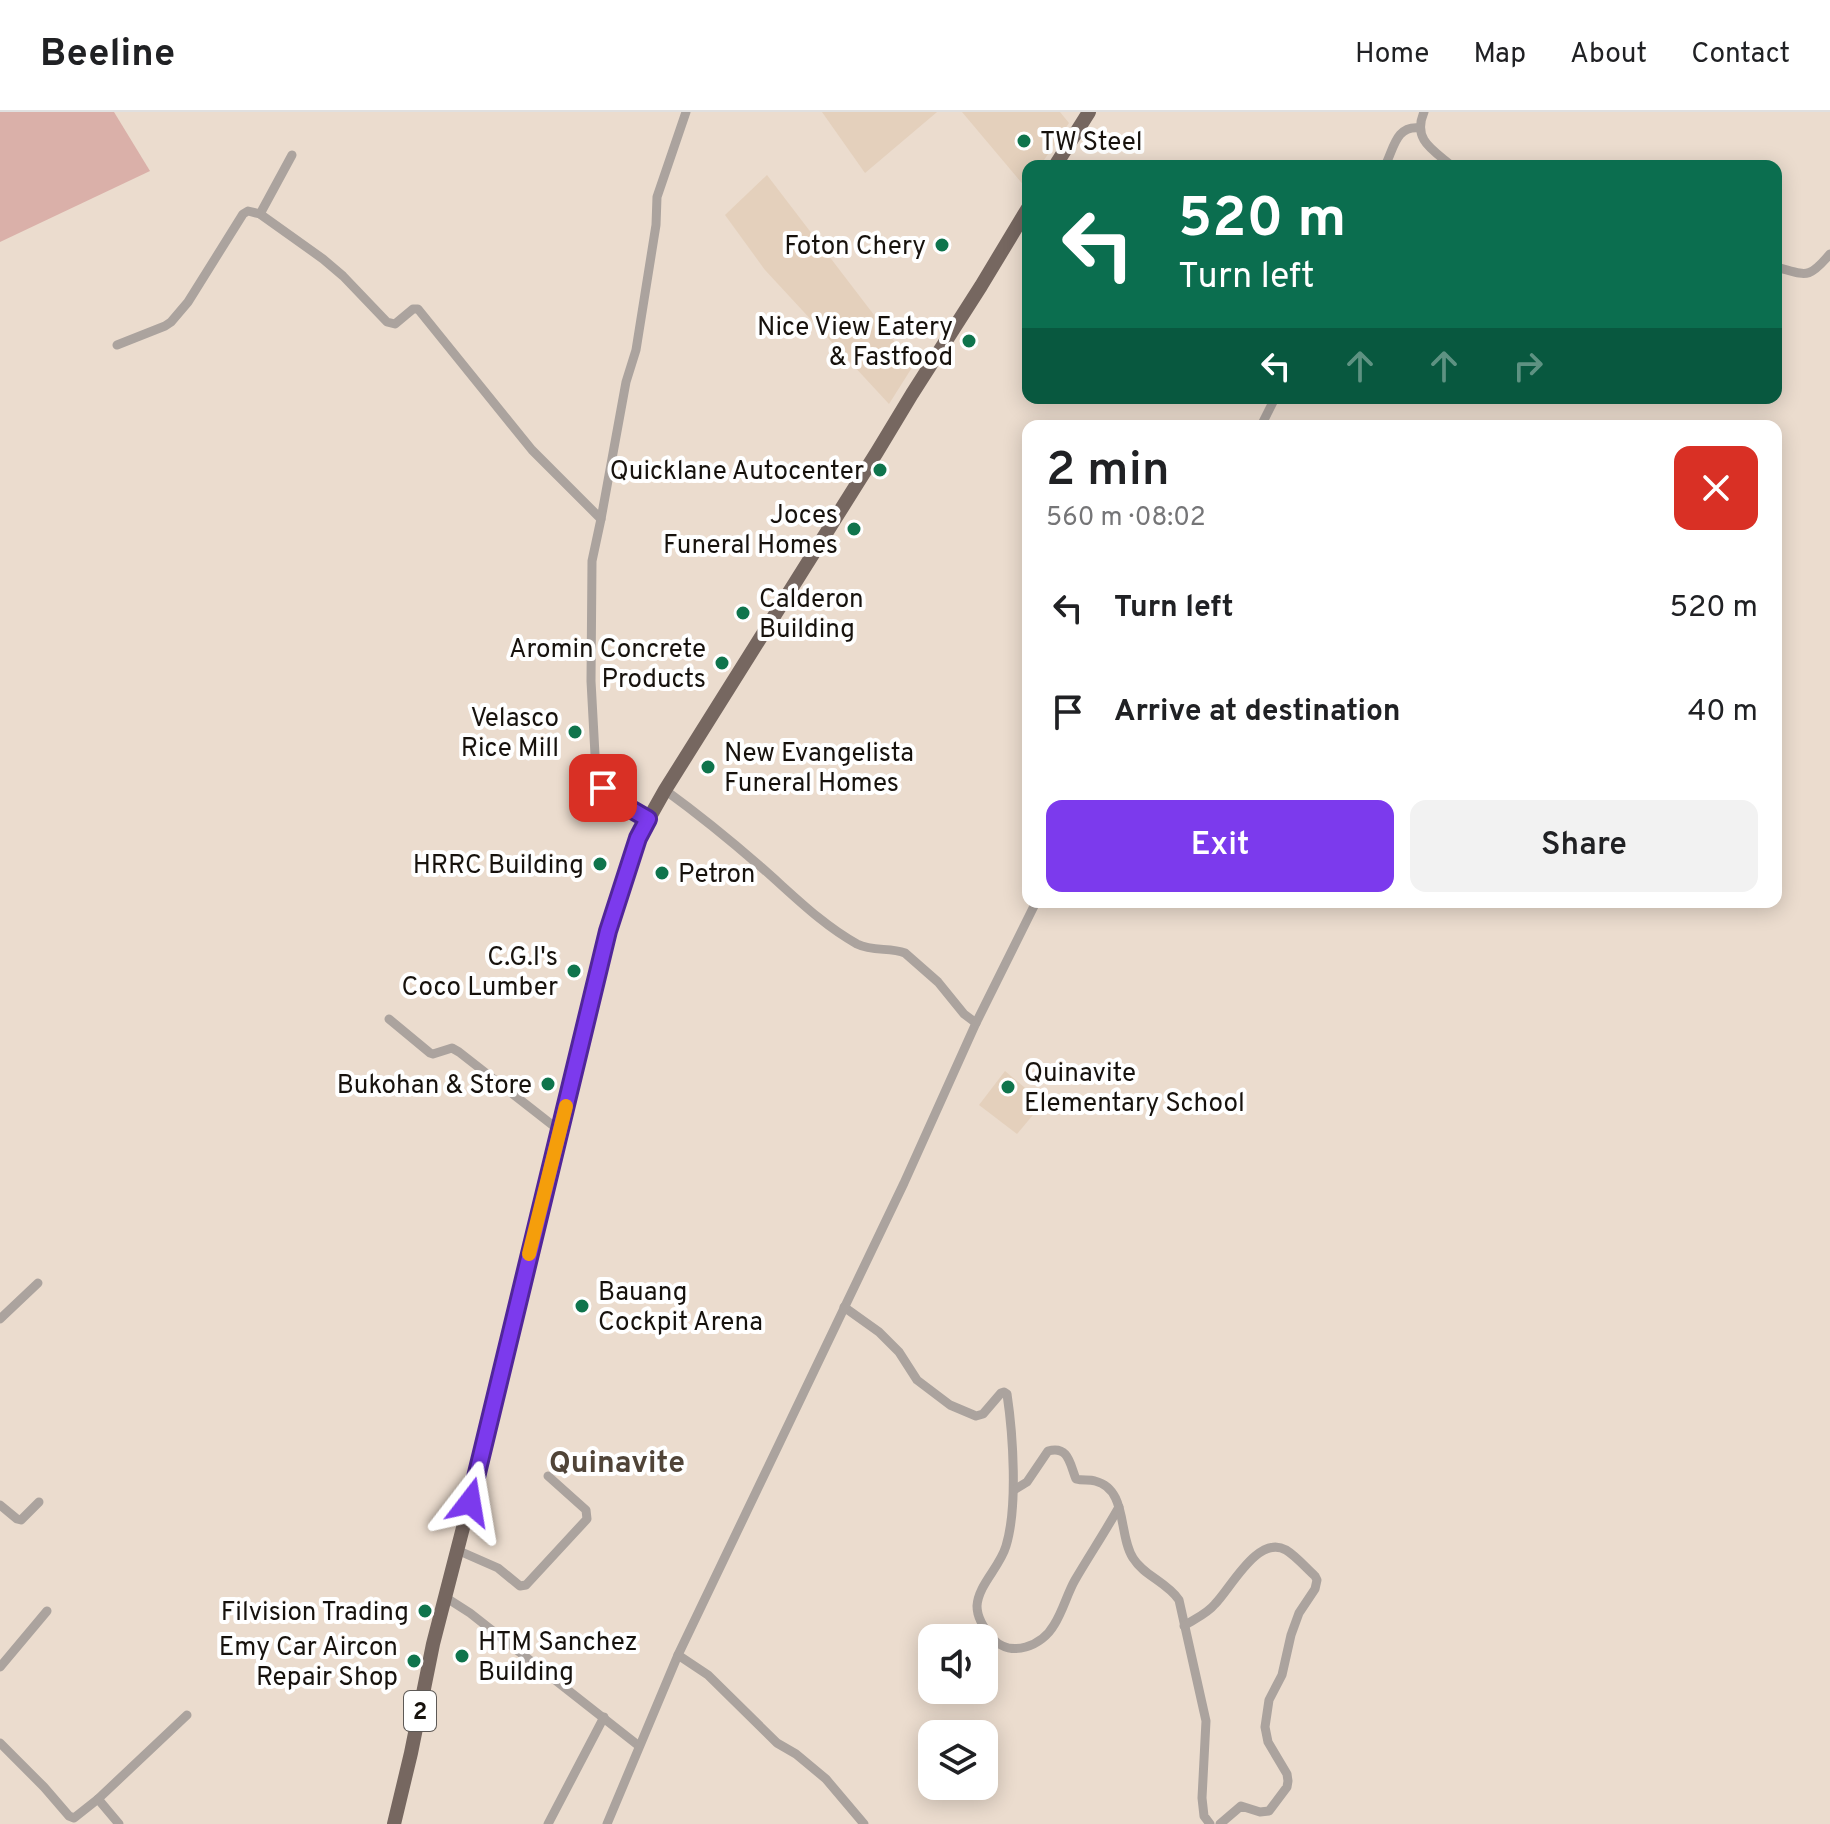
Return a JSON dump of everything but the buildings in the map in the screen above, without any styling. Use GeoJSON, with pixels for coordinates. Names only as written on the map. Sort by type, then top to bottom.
{"type":"FeatureCollection","features":[{"type":"Feature","properties":{"kind":"highway"},"geometry":{"type":"LineString","coordinates":[[1059,160],[1089,112]]}},
{"type":"Feature","properties":{"kind":"highway","name":"2"},"geometry":{"type":"LineString","coordinates":[[394,1824],[433,1644],[608,931],[638,838],[1022,218]]}},
{"type":"Feature","properties":{"kind":"street"},"geometry":{"type":"LineString","coordinates":[[648,819],[615,800],[603,788],[596,773],[591,681],[592,561],[626,382],[636,350],[656,225],[657,197],[686,112]]}},
{"type":"Feature","properties":{"kind":"street"},"geometry":{"type":"LineString","coordinates":[[1424,112],[1420,128],[1426,143],[1445,160]]}},
{"type":"Feature","properties":{"kind":"street"},"geometry":{"type":"LineString","coordinates":[[1388,160],[1401,132],[1407,127],[1420,128]]}},
{"type":"Feature","properties":{"kind":"street"},"geometry":{"type":"LineString","coordinates":[[260,214],[292,155]]}},
{"type":"Feature","properties":{"kind":"street"},"geometry":{"type":"LineString","coordinates":[[117,345],[171,322],[188,302],[243,214],[248,211],[260,214],[343,276],[387,322],[395,324],[413,309],[418,309],[532,450],[601,519]]}},
{"type":"Feature","properties":{"kind":"street"},"geometry":{"type":"LineString","coordinates":[[1782,269],[1810,274],[1830,254]]}},
{"type":"Feature","properties":{"kind":"street"},"geometry":{"type":"LineString","coordinates":[[665,790],[731,841],[814,915],[859,945],[905,953],[938,982],[964,1014],[976,1023]]}},
{"type":"Feature","properties":{"kind":"street"},"geometry":{"type":"LineString","coordinates":[[607,1824],[678,1655],[1033,908]]}},
{"type":"Feature","properties":{"kind":"street"},"geometry":{"type":"LineString","coordinates":[[389,1019],[430,1053],[452,1048],[459,1052],[560,1131]]}},
{"type":"Feature","properties":{"kind":"street"},"geometry":{"type":"LineString","coordinates":[[0,1319],[38,1283]]}},
{"type":"Feature","properties":{"kind":"street"},"geometry":{"type":"LineString","coordinates":[[844,1307],[879,1332],[899,1352],[917,1380],[950,1405],[976,1416],[983,1414],[1005,1392],[1014,1490],[1008,1542],[977,1606],[979,1619],[996,1643],[1010,1649],[1021,1649],[1046,1636],[1119,1507]]}},
{"type":"Feature","properties":{"kind":"street"},"geometry":{"type":"LineString","coordinates":[[1014,1490],[1027,1482],[1048,1451],[1054,1449],[1066,1455],[1076,1479],[1095,1481],[1115,1498],[1132,1557],[1173,1591],[1179,1600],[1206,1721],[1202,1798],[1204,1816],[1210,1824]]}},
{"type":"Feature","properties":{"kind":"street"},"geometry":{"type":"LineString","coordinates":[[457,1550],[498,1568],[520,1586],[526,1585],[587,1519],[586,1510],[548,1476]]}},
{"type":"Feature","properties":{"kind":"street"},"geometry":{"type":"LineString","coordinates":[[0,1505],[21,1520],[39,1502]]}},
{"type":"Feature","properties":{"kind":"street"},"geometry":{"type":"LineString","coordinates":[[1184,1626],[1210,1610],[1261,1551],[1270,1548],[1286,1550],[1317,1580],[1291,1635],[1282,1675],[1269,1700],[1265,1727],[1268,1742],[1287,1774],[1287,1787],[1269,1811],[1260,1812],[1241,1806],[1220,1824]]}},
{"type":"Feature","properties":{"kind":"street"},"geometry":{"type":"LineString","coordinates":[[445,1597],[470,1613],[639,1746]]}},
{"type":"Feature","properties":{"kind":"street"},"geometry":{"type":"LineString","coordinates":[[0,1667],[47,1611]]}},
{"type":"Feature","properties":{"kind":"street"},"geometry":{"type":"LineString","coordinates":[[678,1655],[708,1675],[777,1743],[826,1779],[864,1824]]}},
{"type":"Feature","properties":{"kind":"street"},"geometry":{"type":"LineString","coordinates":[[0,1743],[74,1818],[187,1715]]}},
{"type":"Feature","properties":{"kind":"street"},"geometry":{"type":"LineString","coordinates":[[548,1824],[604,1717]]}},
{"type":"Feature","properties":{"kind":"street"},"geometry":{"type":"LineString","coordinates":[[98,1799],[119,1824]]}},
{"type":"Feature","properties":{"kind":"shaded area"},"geometry":{"type":"Polygon","coordinates":[[[0,112],[114,112],[150,171],[0,242],[0,112]]]}},
{"type":"Feature","properties":{"kind":"shaded area"},"geometry":{"type":"Polygon","coordinates":[[[822,112],[937,112],[865,173],[822,112]]]}},
{"type":"Feature","properties":{"kind":"shaded area"},"geometry":{"type":"Polygon","coordinates":[[[962,112],[1060,112],[1069,123],[1044,160],[1022,160],[1022,183],[962,112]]]}},
{"type":"Feature","properties":{"kind":"shaded area"},"geometry":{"type":"Polygon","coordinates":[[[767,175],[913,366],[889,404],[765,270],[725,215],[767,175]]]}},
{"type":"Feature","properties":{"kind":"shaded area","name":"Quinavite Elementary School"},"geometry":{"type":"Polygon","coordinates":[[[1005,1071],[1043,1103],[1017,1134],[979,1105],[1005,1071]]]}},
{"type":"Feature","properties":{"kind":"slow traffic"},"geometry":{"type":"LineString","coordinates":[[529,1254],[566,1106]]}},
{"type":"Feature","properties":{"kind":"place","name":"TW Steel"},"geometry":{"type":"Point","coordinates":[1024,141]}},
{"type":"Feature","properties":{"kind":"place","name":"Foton Chery"},"geometry":{"type":"Point","coordinates":[942,245]}},
{"type":"Feature","properties":{"kind":"place","name":"Nice View Eatery & Fastfood"},"geometry":{"type":"Point","coordinates":[969,341]}},
{"type":"Feature","properties":{"kind":"place","name":"Quicklane Autocenter"},"geometry":{"type":"Point","coordinates":[880,470]}},
{"type":"Feature","properties":{"kind":"place","name":"Joces Funeral Homes"},"geometry":{"type":"Point","coordinates":[854,529]}},
{"type":"Feature","properties":{"kind":"place","name":"Calderon Building"},"geometry":{"type":"Point","coordinates":[743,613]}},
{"type":"Feature","properties":{"kind":"place","name":"Aromin Concrete Products"},"geometry":{"type":"Point","coordinates":[722,663]}},
{"type":"Feature","properties":{"kind":"place","name":"Velasco Rice Mill"},"geometry":{"type":"Point","coordinates":[575,732]}},
{"type":"Feature","properties":{"kind":"place","name":"New Evangelista Funeral Homes"},"geometry":{"type":"Point","coordinates":[708,767]}},
{"type":"Feature","properties":{"kind":"place","name":"HRRC Building"},"geometry":{"type":"Point","coordinates":[600,864]}},
{"type":"Feature","properties":{"kind":"place","name":"Petron"},"geometry":{"type":"Point","coordinates":[662,873]}},
{"type":"Feature","properties":{"kind":"place","name":"C.G.I's Coco Lumber"},"geometry":{"type":"Point","coordinates":[574,971]}},
{"type":"Feature","properties":{"kind":"place","name":"Bukohan & Store"},"geometry":{"type":"Point","coordinates":[548,1084]}},
{"type":"Feature","properties":{"kind":"place","name":"Quinavite Elementary School"},"geometry":{"type":"Point","coordinates":[1008,1087]}},
{"type":"Feature","properties":{"kind":"place","name":"Bauang Cockpit Arena"},"geometry":{"type":"Point","coordinates":[582,1306]}},
{"type":"Feature","properties":{"kind":"place","name":"Filvision Trading"},"geometry":{"type":"Point","coordinates":[425,1611]}},
{"type":"Feature","properties":{"kind":"place","name":"HTM Sanchez Building"},"geometry":{"type":"Point","coordinates":[462,1656]}},
{"type":"Feature","properties":{"kind":"place","name":"Emy Car Aircon Repair Shop"},"geometry":{"type":"Point","coordinates":[414,1661]}},
{"type":"Feature","properties":{"kind":"district","name":"Quinavite"},"geometry":{"type":"Point","coordinates":[617,1462]}},
{"type":"Feature","properties":{"kind":"route"},"geometry":{"type":"LineString","coordinates":[[470,1502],[608,931],[625,874],[648,819],[615,800],[603,788]]}}]}
